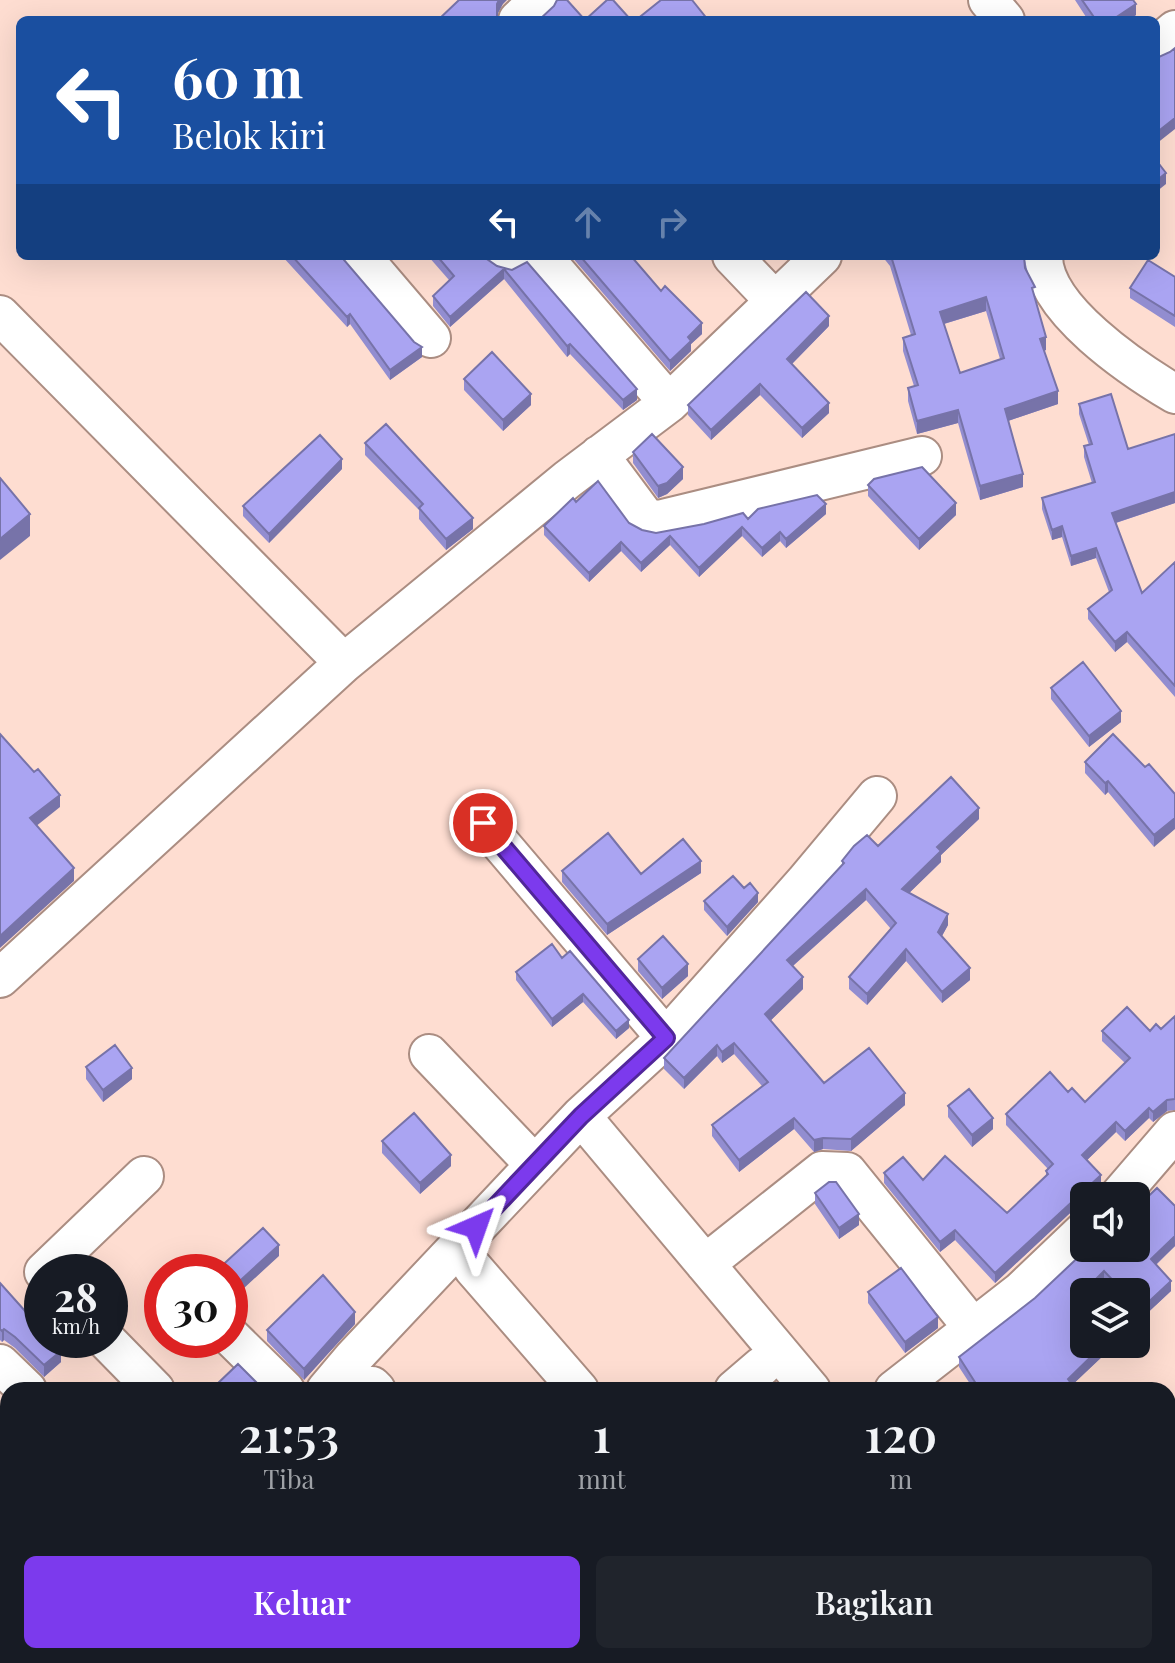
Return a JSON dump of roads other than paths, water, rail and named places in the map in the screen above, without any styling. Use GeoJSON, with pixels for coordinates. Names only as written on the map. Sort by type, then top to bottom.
{"type":"FeatureCollection","features":[{"type":"Feature","properties":{"kind":"street"},"geometry":{"type":"LineString","coordinates":[[522,16],[539,0]]}},
{"type":"Feature","properties":{"kind":"street"},"geometry":{"type":"LineString","coordinates":[[988,0],[1002,16]]}},
{"type":"Feature","properties":{"kind":"street"},"geometry":{"type":"LineString","coordinates":[[364,260],[431,338]]}},
{"type":"Feature","properties":{"kind":"street"},"geometry":{"type":"LineString","coordinates":[[545,260],[669,403]]}},
{"type":"Feature","properties":{"kind":"street"},"geometry":{"type":"LineString","coordinates":[[736,260],[775,301]]}},
{"type":"Feature","properties":{"kind":"street"},"geometry":{"type":"LineString","coordinates":[[0,978],[344,663],[599,455],[669,403],[818,260]]}},
{"type":"Feature","properties":{"kind":"street"},"geometry":{"type":"LineString","coordinates":[[1043,260],[1063,306],[1093,337],[1175,394]]}},
{"type":"Feature","properties":{"kind":"street"},"geometry":{"type":"LineString","coordinates":[[0,315],[344,663]]}},
{"type":"Feature","properties":{"kind":"street"},"geometry":{"type":"LineString","coordinates":[[599,455],[646,518],[659,520],[922,456]]}},
{"type":"Feature","properties":{"kind":"street"},"geometry":{"type":"LineString","coordinates":[[333,1382],[581,1116],[666,1038],[877,796]]}},
{"type":"Feature","properties":{"kind":"street"},"geometry":{"type":"LineString","coordinates":[[483,823],[666,1038]]}},
{"type":"Feature","properties":{"kind":"street"},"geometry":{"type":"LineString","coordinates":[[429,1054],[535,1165]]}},
{"type":"Feature","properties":{"kind":"street"},"geometry":{"type":"LineString","coordinates":[[581,1116],[804,1382]]}},
{"type":"Feature","properties":{"kind":"street"},"geometry":{"type":"LineString","coordinates":[[1131,1182],[1175,1131]]}},
{"type":"Feature","properties":{"kind":"street"},"geometry":{"type":"LineString","coordinates":[[614,1156],[599,1172],[772,1378]]}},
{"type":"Feature","properties":{"kind":"street"},"geometry":{"type":"LineString","coordinates":[[705,1264],[822,1171],[847,1172],[974,1329]]}},
{"type":"Feature","properties":{"kind":"street"},"geometry":{"type":"LineString","coordinates":[[63,1254],[144,1176]]}},
{"type":"Feature","properties":{"kind":"street"},"geometry":{"type":"LineString","coordinates":[[904,1382],[1021,1291],[1070,1244]]}},
{"type":"Feature","properties":{"kind":"street"},"geometry":{"type":"LineString","coordinates":[[473,1268],[572,1382]]}},
{"type":"Feature","properties":{"kind":"street"},"geometry":{"type":"LineString","coordinates":[[248,1354],[277,1382]]}},
{"type":"Feature","properties":{"kind":"street"},"geometry":{"type":"LineString","coordinates":[[124,1358],[147,1382]]}},
{"type":"Feature","properties":{"kind":"street"},"geometry":{"type":"LineString","coordinates":[[0,1364],[19,1382]]}}]}
